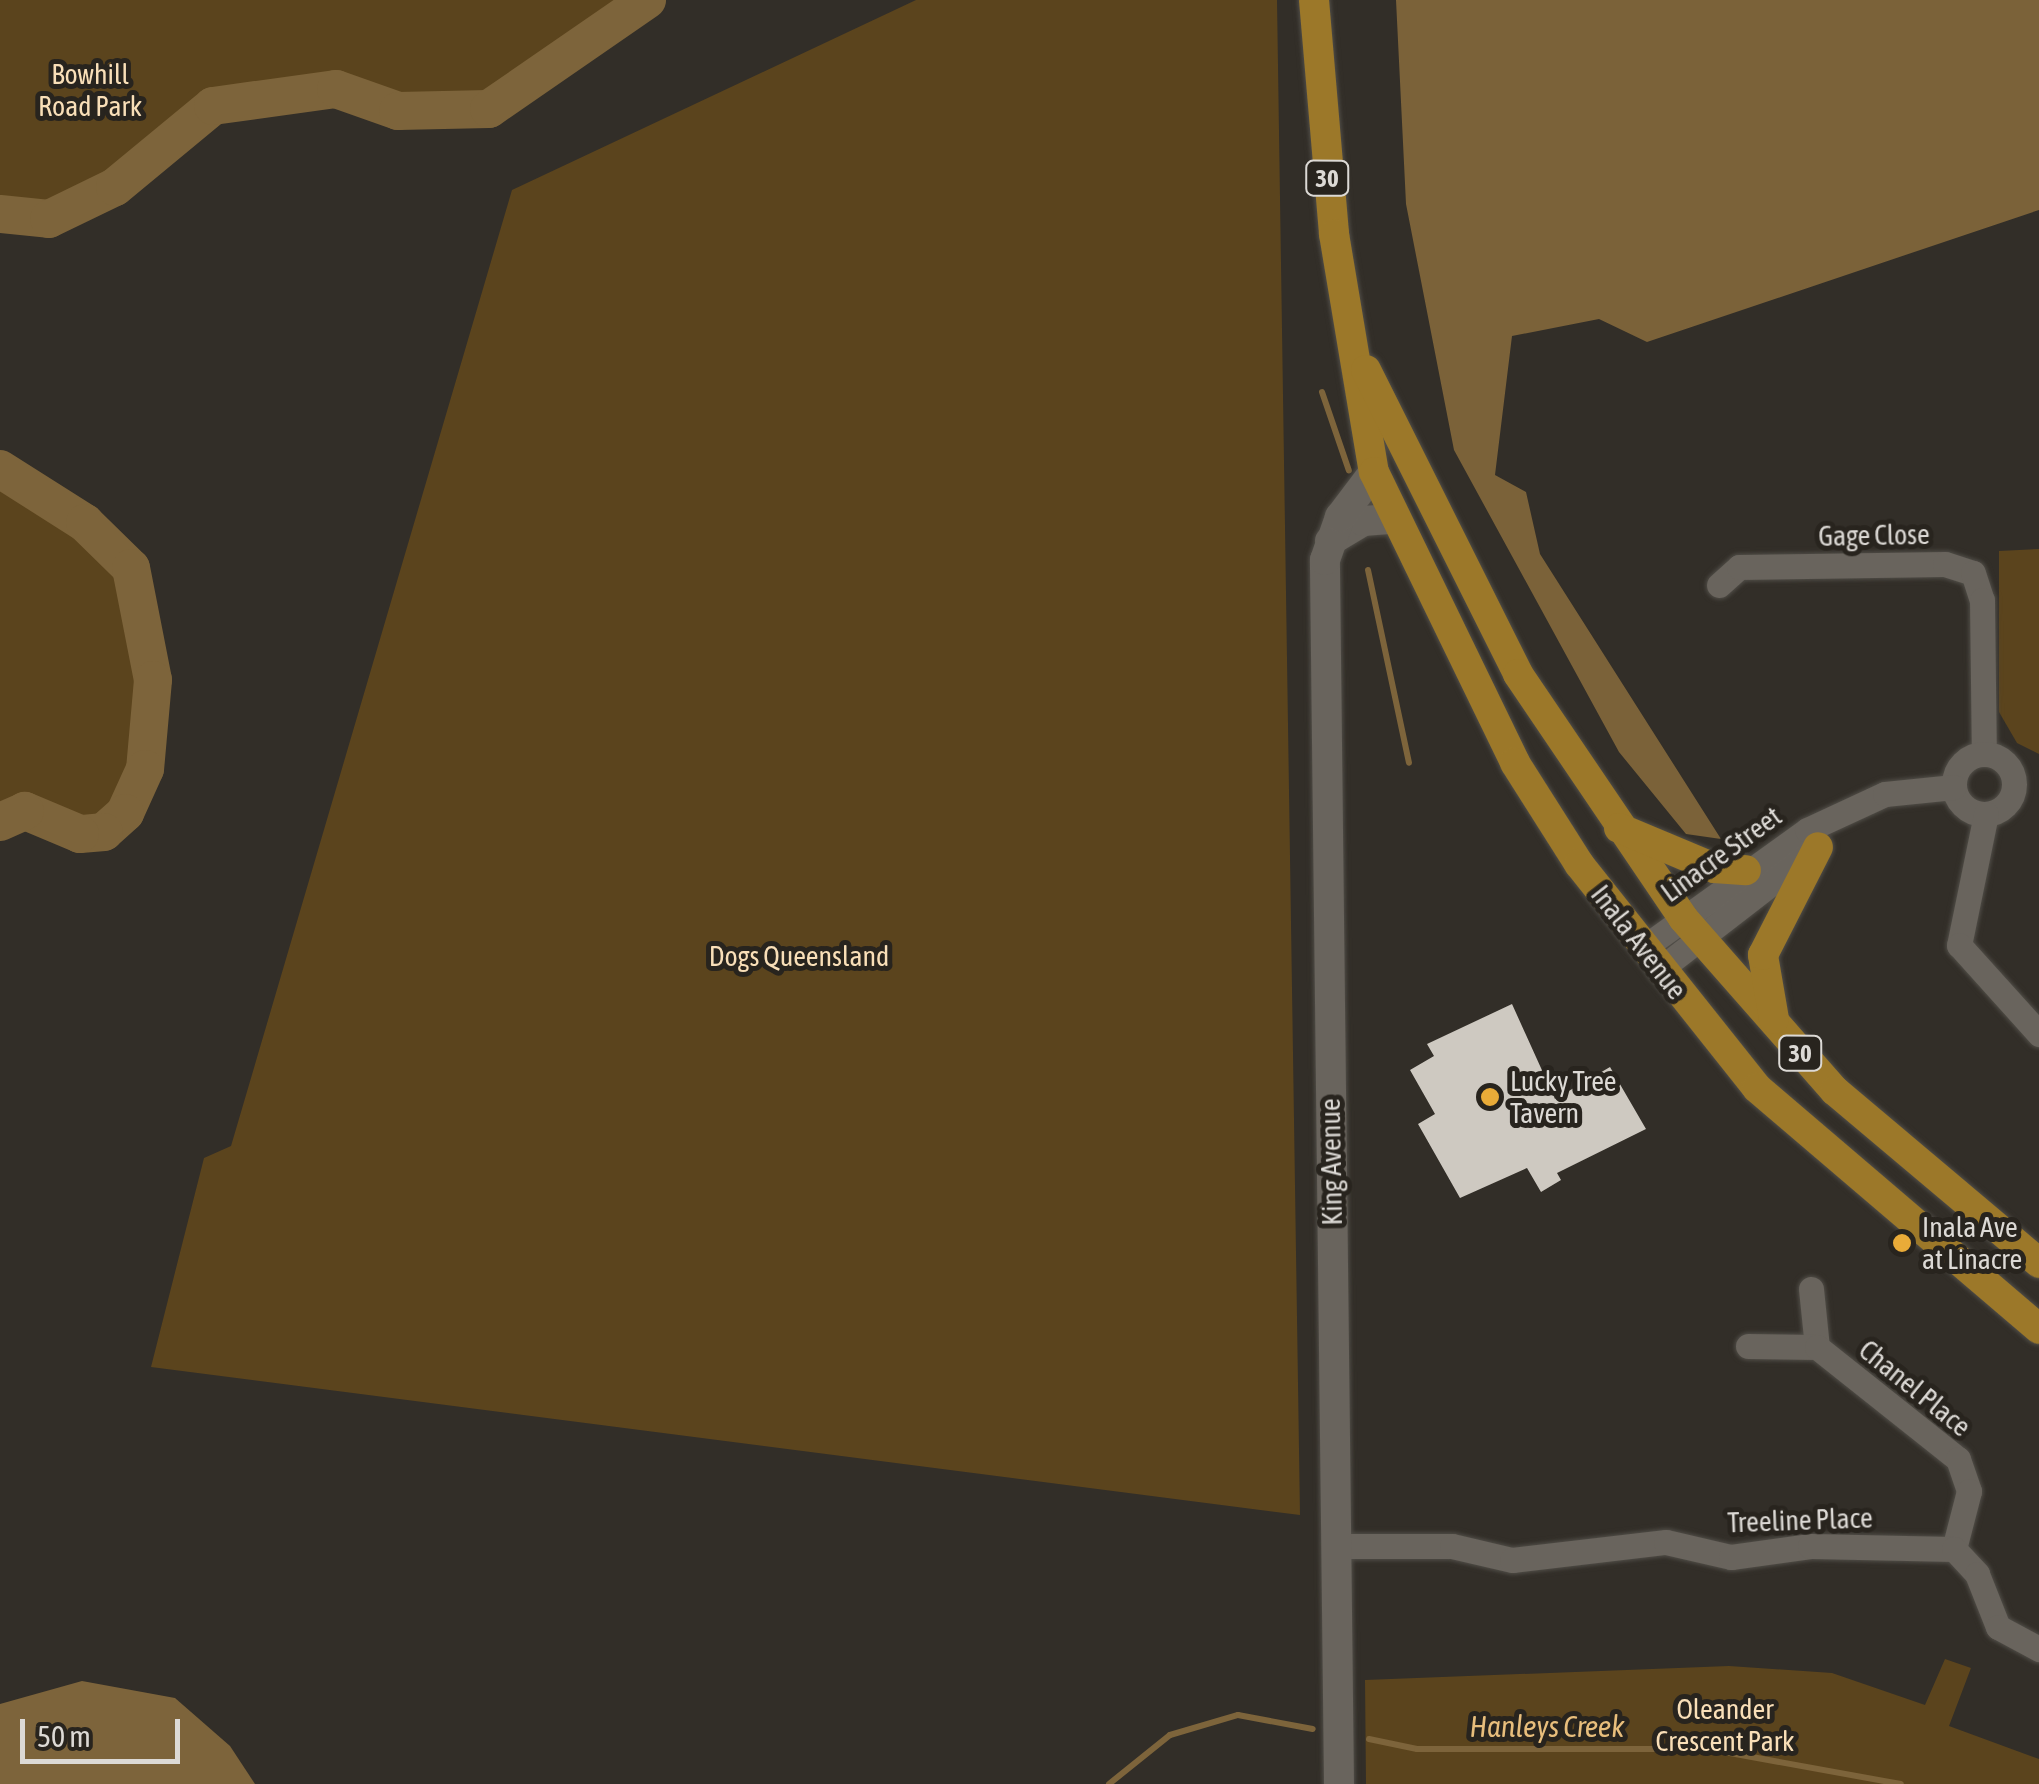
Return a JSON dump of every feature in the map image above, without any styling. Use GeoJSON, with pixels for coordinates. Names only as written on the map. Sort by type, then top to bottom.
{"type":"FeatureCollection","features":[{"type":"Feature","properties":{"kind":"main road","name":"30"},"geometry":{"type":"LineString","coordinates":[[1314,0],[1334,234],[1358,354],[1372,463]]}},
{"type":"Feature","properties":{"kind":"main road","name":"Inala Avenue"},"geometry":{"type":"LineString","coordinates":[[1358,354],[1460,570],[1620,828],[1691,929],[1834,1091],[2039,1263]]}},
{"type":"Feature","properties":{"kind":"main road","name":"Inala Avenue"},"geometry":{"type":"LineString","coordinates":[[1372,463],[1393,519],[1514,762],[1651,959],[1758,1088],[2039,1329]]}},
{"type":"Feature","properties":{"kind":"main road"},"geometry":{"type":"LineString","coordinates":[[1620,828],[1714,868],[1746,870]]}},
{"type":"Feature","properties":{"kind":"main road"},"geometry":{"type":"LineString","coordinates":[[1776,1028],[1763,955],[1812,839]]}},
{"type":"Feature","properties":{"kind":"street"},"geometry":{"type":"LineString","coordinates":[[1330,542],[1372,463]]}},
{"type":"Feature","properties":{"kind":"street"},"geometry":{"type":"LineString","coordinates":[[1330,542],[1363,521],[1393,519]]}},
{"type":"Feature","properties":{"kind":"street","name":"King Avenue"},"geometry":{"type":"LineString","coordinates":[[1330,542],[1339,1784]]}},
{"type":"Feature","properties":{"kind":"street","name":"Gage Close"},"geometry":{"type":"LineString","coordinates":[[1719,585],[1738,567],[1944,564],[1973,573],[1982,600],[1984,753]]}},
{"type":"Feature","properties":{"kind":"street"},"geometry":{"type":"LineString","coordinates":[[1984,753],[2000,758],[2026,780],[2006,805],[1986,814],[1964,808],[1954,787],[1959,765],[1984,753]]}},
{"type":"Feature","properties":{"kind":"street","name":"Linacre Street"},"geometry":{"type":"LineString","coordinates":[[1651,959],[1839,818],[1885,794],[1954,787]]}},
{"type":"Feature","properties":{"kind":"street"},"geometry":{"type":"LineString","coordinates":[[1986,814],[1959,945],[2039,1034]]}},
{"type":"Feature","properties":{"kind":"street","name":"Linacre Street"},"geometry":{"type":"LineString","coordinates":[[1691,929],[1746,870],[1812,839]]}},
{"type":"Feature","properties":{"kind":"street"},"geometry":{"type":"LineString","coordinates":[[1811,1288],[1816,1347]]}},
{"type":"Feature","properties":{"kind":"street","name":"Chanel Place"},"geometry":{"type":"LineString","coordinates":[[1748,1346],[1816,1347],[1958,1458],[1969,1491],[1954,1549]]}},
{"type":"Feature","properties":{"kind":"street","name":"Treeline Place"},"geometry":{"type":"LineString","coordinates":[[1337,1546],[1452,1546],[1512,1560],[1666,1542],[1749,1558],[1796,1546],[1954,1549]]}},
{"type":"Feature","properties":{"kind":"street"},"geometry":{"type":"LineString","coordinates":[[1954,1549],[1977,1574],[1998,1627],[2039,1648]]}},
{"type":"Feature","properties":{"kind":"green space","name":"Bowhill Road Park"},"geometry":{"type":"Polygon","coordinates":[[[0,0],[647,0],[489,109],[398,111],[336,89],[213,106],[115,187],[49,219],[0,214],[0,0]]]}},
{"type":"Feature","properties":{"kind":"green space","name":"Dogs Queensland"},"geometry":{"type":"Polygon","coordinates":[[[916,0],[1277,0],[1300,1515],[151,1367],[204,1158],[231,1146],[512,190],[916,0]]]}},
{"type":"Feature","properties":{"kind":"green space"},"geometry":{"type":"Polygon","coordinates":[[[0,469],[85,523],[131,568],[153,680],[145,769],[125,813],[104,832],[80,834],[25,811],[0,822],[0,469]]]}},
{"type":"Feature","properties":{"kind":"green space"},"geometry":{"type":"Polygon","coordinates":[[[2039,549],[2039,754],[2017,743],[1999,712],[1999,551],[2039,549]]]}},
{"type":"Feature","properties":{"kind":"green space","name":"Oleander Crescent Park"},"geometry":{"type":"Polygon","coordinates":[[[1945,1659],[1971,1668],[1949,1726],[2039,1759],[2039,1784],[1366,1784],[1365,1680],[1729,1666],[1832,1673],[1925,1705],[1945,1659]]]}},
{"type":"Feature","properties":{"kind":"shaded area"},"geometry":{"type":"Polygon","coordinates":[[[1396,0],[2039,0],[2039,210],[1647,342],[1599,319],[1512,336],[1495,475],[1526,492],[1540,554],[1721,839],[1686,834],[1619,752],[1454,450],[1406,204],[1396,0]]]}},
{"type":"Feature","properties":{"kind":"shaded area"},"geometry":{"type":"Polygon","coordinates":[[[82,1681],[175,1698],[230,1746],[255,1784],[0,1784],[0,1704],[82,1681]]]}},
{"type":"Feature","properties":{"kind":"building","name":"Lucky Tree Tavern"},"geometry":{"type":"Polygon","coordinates":[[[1512,1004],[1555,1099],[1610,1067],[1646,1129],[1557,1173],[1561,1180],[1541,1192],[1527,1168],[1460,1198],[1418,1124],[1435,1114],[1410,1070],[1434,1056],[1427,1044],[1512,1004]]]}},
{"type":"Feature","properties":{"kind":"waterway"},"geometry":{"type":"LineString","coordinates":[[0,214],[49,219],[115,187],[213,106],[336,89],[398,111],[489,109],[647,0]]}},
{"type":"Feature","properties":{"kind":"waterway"},"geometry":{"type":"LineString","coordinates":[[1322,392],[1349,471]]}},
{"type":"Feature","properties":{"kind":"waterway"},"geometry":{"type":"LineString","coordinates":[[0,469],[85,523],[131,568],[153,680],[145,769],[125,813],[104,832],[80,834],[25,811],[0,822]]}},
{"type":"Feature","properties":{"kind":"waterway"},"geometry":{"type":"LineString","coordinates":[[1368,570],[1409,763]]}},
{"type":"Feature","properties":{"kind":"waterway","name":"Hanleys Creek"},"geometry":{"type":"LineString","coordinates":[[1109,1784],[1170,1735],[1238,1715],[1313,1729]]}},
{"type":"Feature","properties":{"kind":"waterway","name":"Hanleys Creek"},"geometry":{"type":"LineString","coordinates":[[1369,1739],[1417,1749],[1708,1749],[1901,1784]]}},
{"type":"Feature","properties":{"kind":"place","name":"Lucky Tree Tavern"},"geometry":{"type":"Point","coordinates":[1490,1097]}},
{"type":"Feature","properties":{"kind":"place","name":"Inala Ave at Linacre"},"geometry":{"type":"Point","coordinates":[1902,1243]}}]}
